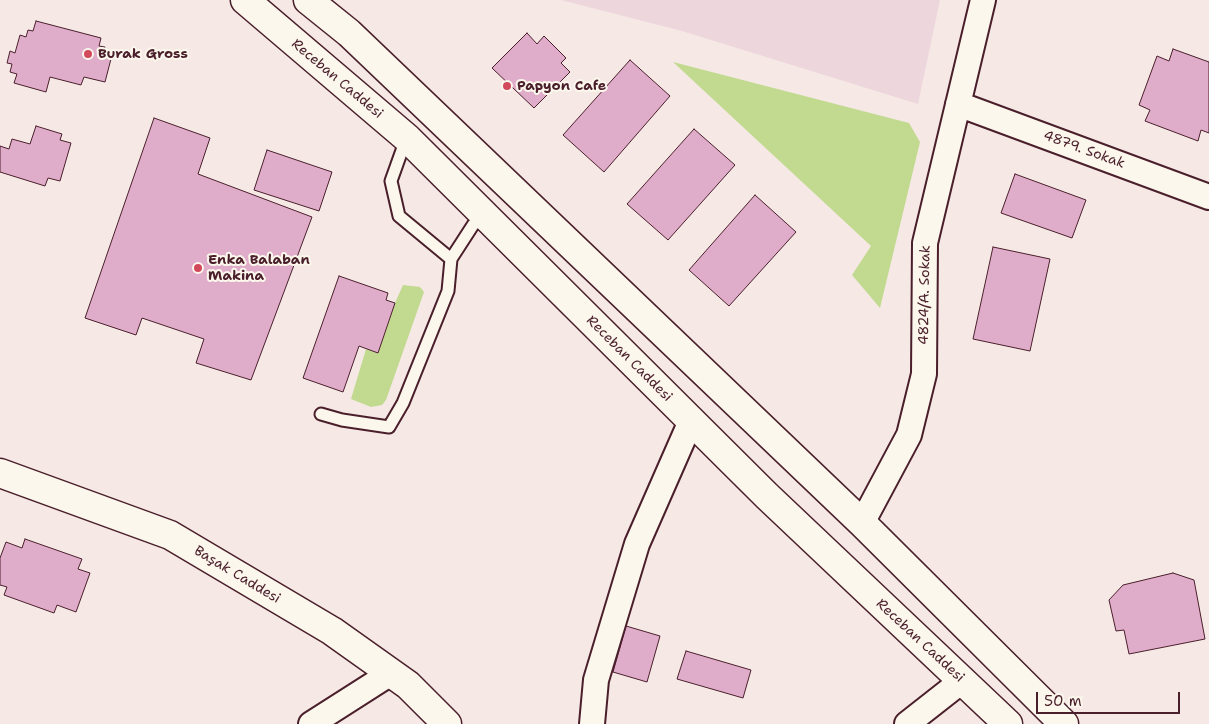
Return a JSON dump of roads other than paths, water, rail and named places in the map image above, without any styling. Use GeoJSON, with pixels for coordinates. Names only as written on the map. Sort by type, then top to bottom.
{"type":"FeatureCollection","features":[{"type":"Feature","properties":{"kind":"main road","name":"Receban Caddesi"},"geometry":{"type":"LineString","coordinates":[[245,0],[407,138],[767,496],[1008,724]]}},
{"type":"Feature","properties":{"kind":"main road"},"geometry":{"type":"LineString","coordinates":[[308,0],[350,33],[862,523],[1064,724]]}},
{"type":"Feature","properties":{"kind":"main road","name":"Başak Caddesi"},"geometry":{"type":"LineString","coordinates":[[0,472],[170,535],[332,631],[408,685],[447,724]]}},
{"type":"Feature","properties":{"kind":"street","name":"4824/A. Sokak"},"geometry":{"type":"LineString","coordinates":[[862,523],[909,435],[924,374],[925,243],[983,0]]}},
{"type":"Feature","properties":{"kind":"street","name":"4879. Sokak"},"geometry":{"type":"LineString","coordinates":[[958,104],[1209,196]]}},
{"type":"Feature","properties":{"kind":"street"},"geometry":{"type":"LineString","coordinates":[[592,724],[596,680],[637,544],[691,421]]}},
{"type":"Feature","properties":{"kind":"street"},"geometry":{"type":"LineString","coordinates":[[311,724],[391,673]]}},
{"type":"Feature","properties":{"kind":"street"},"geometry":{"type":"LineString","coordinates":[[907,724],[963,680]]}},
{"type":"Feature","properties":{"kind":"lane"},"geometry":{"type":"LineString","coordinates":[[407,138],[391,181],[398,216],[451,259]]}},
{"type":"Feature","properties":{"kind":"lane"},"geometry":{"type":"LineString","coordinates":[[321,414],[342,420],[389,427],[403,403],[448,291],[451,259],[473,225],[484,216]]}},
{"type":"Feature","properties":{"kind":"place","name":"Burak Gross"},"geometry":{"type":"Point","coordinates":[88,54]}},
{"type":"Feature","properties":{"kind":"place","name":"Papyon Cafe"},"geometry":{"type":"Point","coordinates":[507,86]}},
{"type":"Feature","properties":{"kind":"place","name":"Enka Balaban Makina"},"geometry":{"type":"Point","coordinates":[198,268]}}]}
